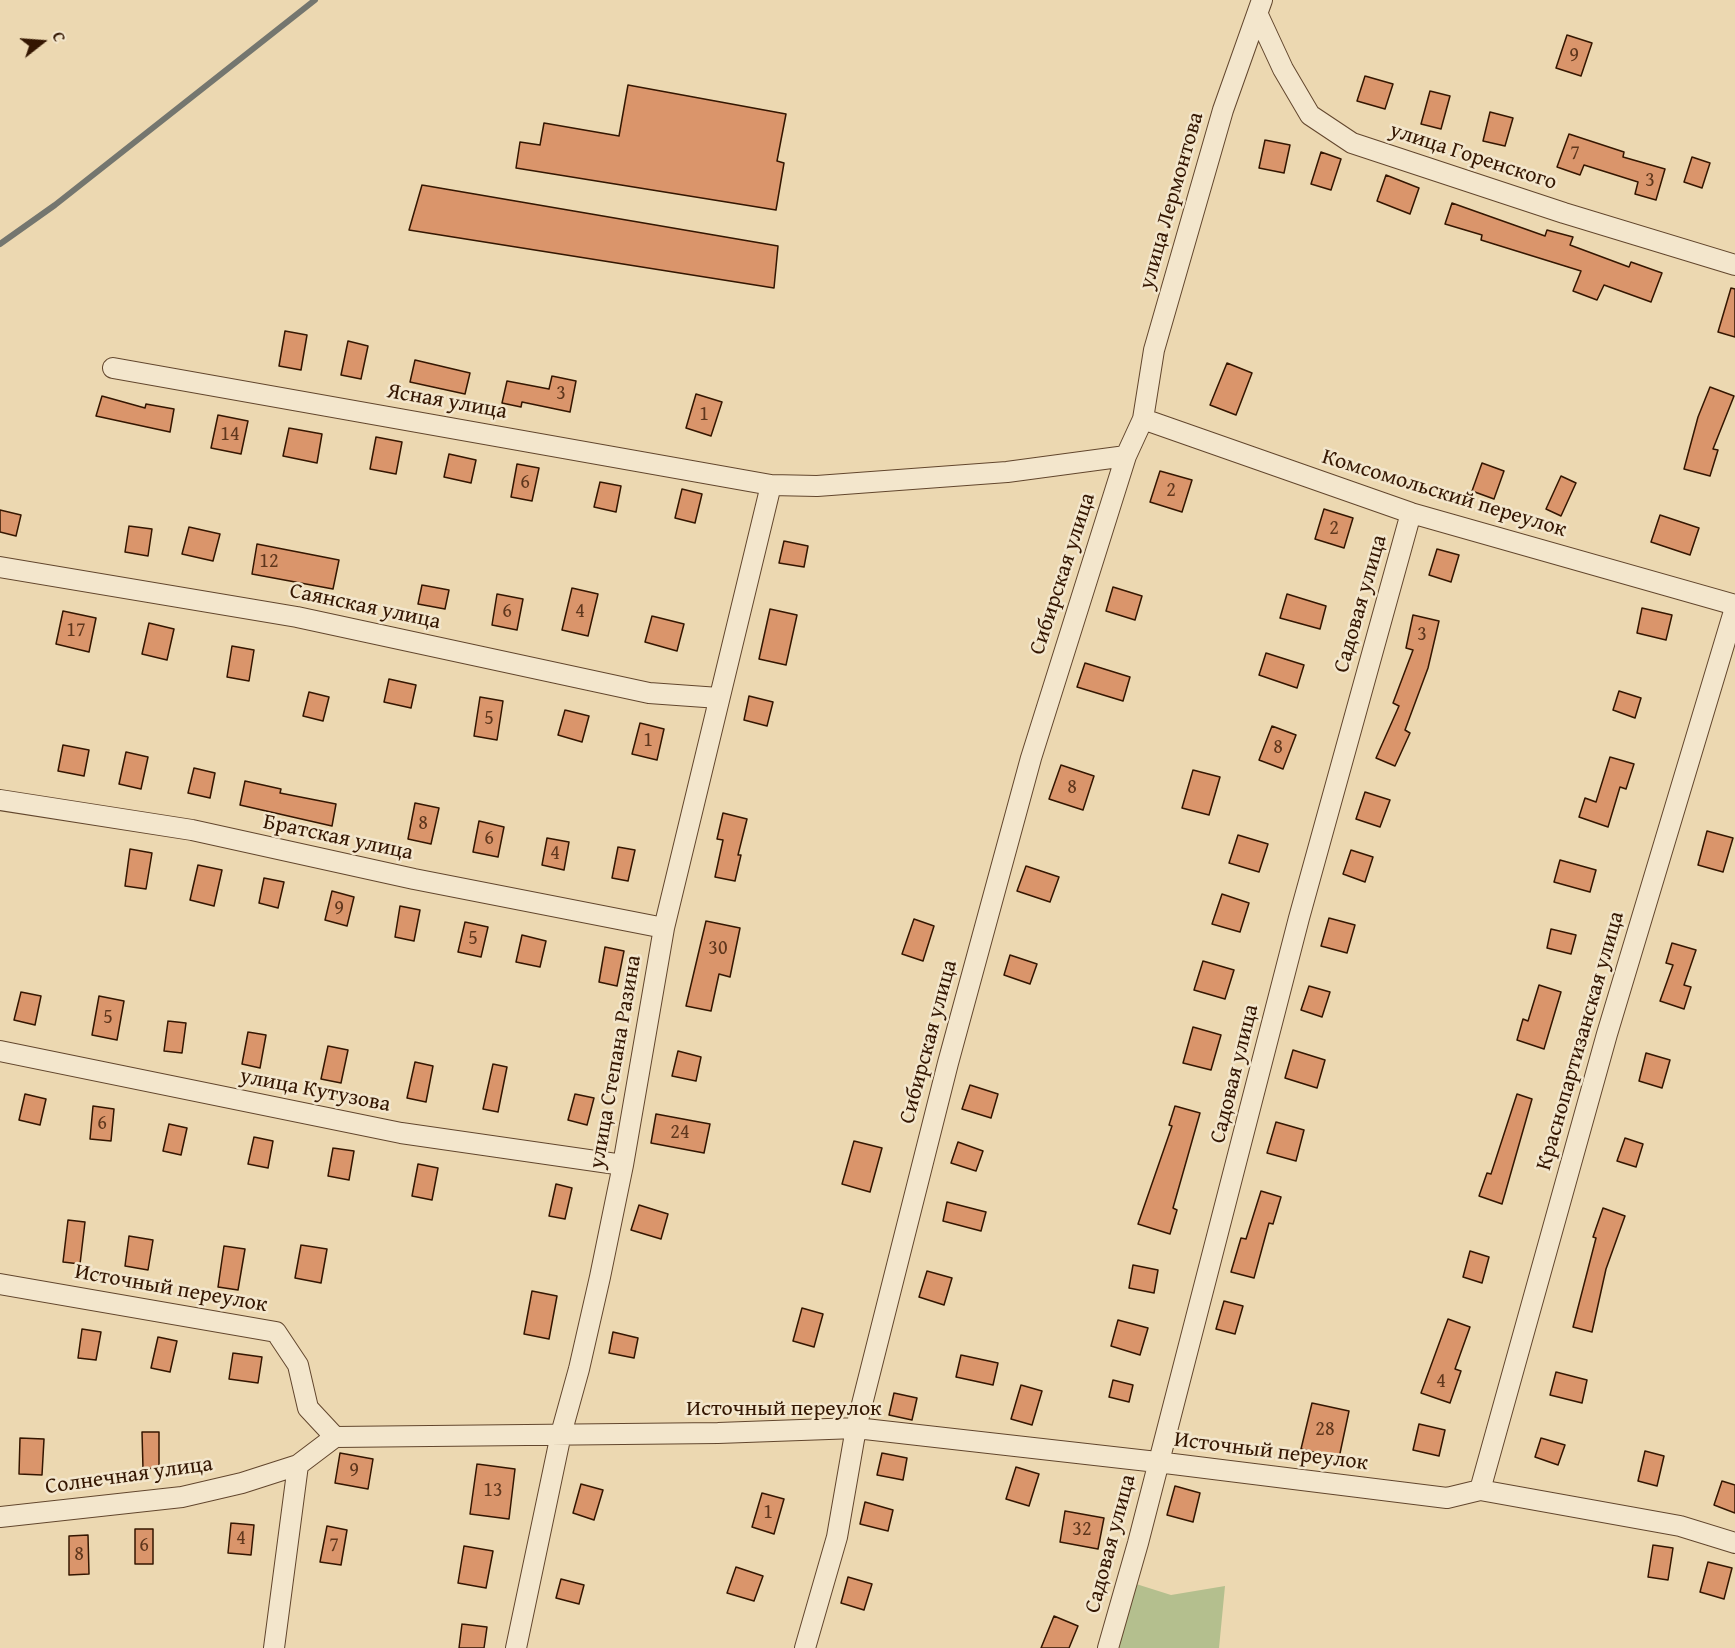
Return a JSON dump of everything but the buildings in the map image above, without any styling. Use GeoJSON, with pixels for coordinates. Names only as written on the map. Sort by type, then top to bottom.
{"type":"FeatureCollection","features":[{"type":"Feature","properties":{"kind":"street","name":"улица Горенского"},"geometry":{"type":"LineString","coordinates":[[1260,7],[1283,69],[1310,115],[1352,143],[1564,213],[1735,265]]}},
{"type":"Feature","properties":{"kind":"street","name":"улица Лермонтова"},"geometry":{"type":"LineString","coordinates":[[1126,456],[1143,419],[1154,350],[1223,110],[1260,7]]}},
{"type":"Feature","properties":{"kind":"street","name":"Ясная улица"},"geometry":{"type":"LineString","coordinates":[[114,368],[771,485],[817,486],[1007,472],[1126,456]]}},
{"type":"Feature","properties":{"kind":"street","name":"Комсомольский переулок"},"geometry":{"type":"LineString","coordinates":[[1143,419],[1411,513],[1735,607]]}},
{"type":"Feature","properties":{"kind":"street","name":"Сибирская улица"},"geometry":{"type":"LineString","coordinates":[[805,1648],[837,1537],[856,1428],[948,1063],[1031,758],[1126,456]]}},
{"type":"Feature","properties":{"kind":"street","name":"улица Степана Разина"},"geometry":{"type":"LineString","coordinates":[[516,1648],[561,1434],[582,1358],[623,1165],[664,928],[771,485]]}},
{"type":"Feature","properties":{"kind":"street","name":"Садовая улица"},"geometry":{"type":"LineString","coordinates":[[1108,1648],[1138,1543],[1157,1462],[1299,918],[1411,513]]}},
{"type":"Feature","properties":{"kind":"street","name":"Саянская улица"},"geometry":{"type":"LineString","coordinates":[[0,567],[297,617],[649,693],[719,698]]}},
{"type":"Feature","properties":{"kind":"street","name":"Краснопартизанская улица"},"geometry":{"type":"LineString","coordinates":[[1480,1490],[1606,1035],[1735,607]]}},
{"type":"Feature","properties":{"kind":"street","name":"Братская улица"},"geometry":{"type":"LineString","coordinates":[[0,800],[192,830],[414,879],[664,928]]}},
{"type":"Feature","properties":{"kind":"street","name":"улица Кутузова"},"geometry":{"type":"LineString","coordinates":[[0,1051],[401,1133],[623,1165]]}},
{"type":"Feature","properties":{"kind":"street","name":"Источный переулок"},"geometry":{"type":"LineString","coordinates":[[0,1284],[276,1332],[298,1365],[308,1408],[335,1437],[718,1434],[856,1428],[1447,1498],[1480,1490],[1680,1526],[1735,1543]]}},
{"type":"Feature","properties":{"kind":"street","name":"Солнечная улица"},"geometry":{"type":"LineString","coordinates":[[0,1517],[182,1497],[242,1483],[298,1465],[335,1437]]}},
{"type":"Feature","properties":{"kind":"street"},"geometry":{"type":"LineString","coordinates":[[274,1648],[298,1465]]}},
{"type":"Feature","properties":{"kind":"green space"},"geometry":{"type":"Polygon","coordinates":[[[1133,1583],[1171,1595],[1225,1586],[1219,1648],[1116,1648],[1133,1583]]]}},
{"type":"Feature","properties":{"kind":"waterway"},"geometry":{"type":"LineString","coordinates":[[0,244],[55,205],[315,0]]}}]}
